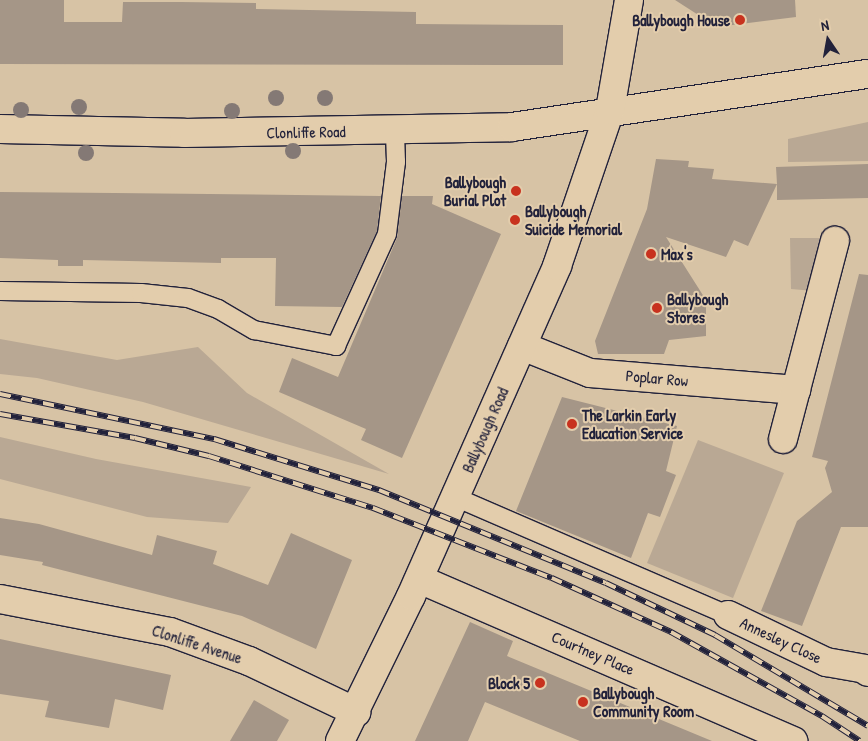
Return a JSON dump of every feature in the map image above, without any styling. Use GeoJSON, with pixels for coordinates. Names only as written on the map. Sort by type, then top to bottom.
{"type":"FeatureCollection","features":[{"type":"Feature","properties":{"kind":"main road","name":"Ballybough Road"},"geometry":{"type":"LineString","coordinates":[[340,741],[356,712],[419,578],[557,266],[610,110],[629,0]]}},
{"type":"Feature","properties":{"kind":"main road"},"geometry":{"type":"LineString","coordinates":[[610,110],[868,74]]}},
{"type":"Feature","properties":{"kind":"main road","name":"Clonliffe Road"},"geometry":{"type":"LineString","coordinates":[[0,129],[184,133],[395,131],[512,127],[610,110]]}},
{"type":"Feature","properties":{"kind":"main road"},"geometry":{"type":"LineString","coordinates":[[783,439],[835,241]]}},
{"type":"Feature","properties":{"kind":"main road","name":"Poplar Row"},"geometry":{"type":"LineString","coordinates":[[522,346],[590,373],[796,390]]}},
{"type":"Feature","properties":{"kind":"main road","name":"Courtney Place"},"geometry":{"type":"LineString","coordinates":[[419,578],[793,741]]}},
{"type":"Feature","properties":{"kind":"main road","name":"Clonliffe Avenue"},"geometry":{"type":"LineString","coordinates":[[0,599],[170,632],[249,661],[356,712]]}},
{"type":"Feature","properties":{"kind":"main road","name":"Annesley Close"},"geometry":{"type":"LineString","coordinates":[[728,615],[826,662],[867,668]]}},
{"type":"Feature","properties":{"kind":"lane"},"geometry":{"type":"LineString","coordinates":[[0,291],[141,292],[188,298],[218,309],[254,330],[336,346],[387,234],[396,162],[395,131]]}},
{"type":"Feature","properties":{"kind":"lane"},"geometry":{"type":"LineString","coordinates":[[455,497],[728,615]]}},
{"type":"Feature","properties":{"kind":"shaded area"},"geometry":{"type":"Polygon","coordinates":[[[868,122],[868,161],[788,162],[788,139],[868,122]]]}},
{"type":"Feature","properties":{"kind":"shaded area"},"geometry":{"type":"Polygon","coordinates":[[[790,238],[829,238],[814,291],[791,289],[790,238]]]}},
{"type":"Feature","properties":{"kind":"shaded area"},"geometry":{"type":"Polygon","coordinates":[[[0,339],[117,360],[198,347],[247,393],[389,474],[143,402],[37,378],[0,374],[0,339]]]}},
{"type":"Feature","properties":{"kind":"shaded area"},"geometry":{"type":"Polygon","coordinates":[[[0,437],[96,459],[251,487],[228,523],[147,517],[0,479],[0,437]]]}},
{"type":"Feature","properties":{"kind":"shaded area"},"geometry":{"type":"Polygon","coordinates":[[[698,440],[784,473],[733,598],[647,563],[698,440]]]}},
{"type":"Feature","properties":{"kind":"building"},"geometry":{"type":"Polygon","coordinates":[[[0,0],[64,0],[64,22],[122,22],[123,2],[181,2],[256,3],[256,9],[416,12],[416,24],[563,25],[563,65],[0,64],[0,0]]]}},
{"type":"Feature","properties":{"kind":"building","name":"Ballybough House"},"geometry":{"type":"Polygon","coordinates":[[[675,0],[795,0],[796,17],[717,27],[675,0]]]}},
{"type":"Feature","properties":{"kind":"building"},"geometry":{"type":"Polygon","coordinates":[[[656,159],[689,161],[688,167],[714,169],[712,179],[777,184],[748,246],[734,240],[726,257],[666,237],[706,300],[706,336],[669,340],[664,354],[598,354],[595,341],[647,209],[656,159]]]}},
{"type":"Feature","properties":{"kind":"building"},"geometry":{"type":"Polygon","coordinates":[[[868,164],[868,198],[777,200],[776,167],[868,164]]]}},
{"type":"Feature","properties":{"kind":"building"},"geometry":{"type":"Polygon","coordinates":[[[0,192],[381,196],[377,231],[342,307],[275,306],[276,258],[221,258],[221,263],[83,260],[83,266],[58,266],[58,260],[0,258],[0,192]]]}},
{"type":"Feature","properties":{"kind":"building"},"geometry":{"type":"Polygon","coordinates":[[[402,196],[433,196],[432,204],[501,234],[402,458],[361,440],[366,429],[279,392],[292,358],[338,377],[397,238],[402,196]]]}},
{"type":"Feature","properties":{"kind":"building"},"geometry":{"type":"Polygon","coordinates":[[[859,274],[868,275],[868,527],[841,527],[802,626],[761,611],[797,521],[832,492],[825,468],[828,461],[812,457],[859,274]]]}},
{"type":"Feature","properties":{"kind":"building"},"geometry":{"type":"Polygon","coordinates":[[[562,397],[677,426],[666,471],[676,475],[660,517],[648,513],[631,558],[516,511],[562,397]]]}},
{"type":"Feature","properties":{"kind":"building"},"geometry":{"type":"Polygon","coordinates":[[[0,518],[39,524],[152,555],[157,535],[217,551],[213,564],[268,585],[291,533],[352,560],[316,649],[242,616],[42,565],[43,562],[0,555],[0,518]]]}},
{"type":"Feature","properties":{"kind":"building"},"geometry":{"type":"Polygon","coordinates":[[[470,622],[513,641],[507,656],[712,741],[580,741],[485,702],[468,741],[415,741],[470,622]]]}},
{"type":"Feature","properties":{"kind":"building"},"geometry":{"type":"Polygon","coordinates":[[[0,639],[171,675],[163,710],[115,699],[109,728],[45,717],[49,701],[0,694],[0,639]]]}},
{"type":"Feature","properties":{"kind":"building"},"geometry":{"type":"Polygon","coordinates":[[[254,700],[289,720],[277,741],[230,741],[254,700]]]}},
{"type":"Feature","properties":{"kind":"railway"},"geometry":{"type":"LineString","coordinates":[[0,394],[214,439],[379,490],[606,583],[715,635],[868,726]]}},
{"type":"Feature","properties":{"kind":"railway"},"geometry":{"type":"LineString","coordinates":[[0,414],[135,438],[209,456],[373,508],[552,578],[671,632],[822,716],[860,741]]}},
{"type":"Feature","properties":{"kind":"place","name":"Ballybough House"},"geometry":{"type":"Point","coordinates":[740,20]}},
{"type":"Feature","properties":{"kind":"place","name":"Ballybough Burial Plot"},"geometry":{"type":"Point","coordinates":[516,191]}},
{"type":"Feature","properties":{"kind":"place","name":"Ballybough Suicide Memorial"},"geometry":{"type":"Point","coordinates":[515,220]}},
{"type":"Feature","properties":{"kind":"place","name":"Max's"},"geometry":{"type":"Point","coordinates":[651,254]}},
{"type":"Feature","properties":{"kind":"place","name":"Ballybough Stores"},"geometry":{"type":"Point","coordinates":[657,308]}},
{"type":"Feature","properties":{"kind":"place","name":"The Larkin Early Education Service"},"geometry":{"type":"Point","coordinates":[572,424]}},
{"type":"Feature","properties":{"kind":"place","name":"Block 5"},"geometry":{"type":"Point","coordinates":[540,683]}},
{"type":"Feature","properties":{"kind":"place","name":"Ballybough Community Room"},"geometry":{"type":"Point","coordinates":[583,702]}}]}
